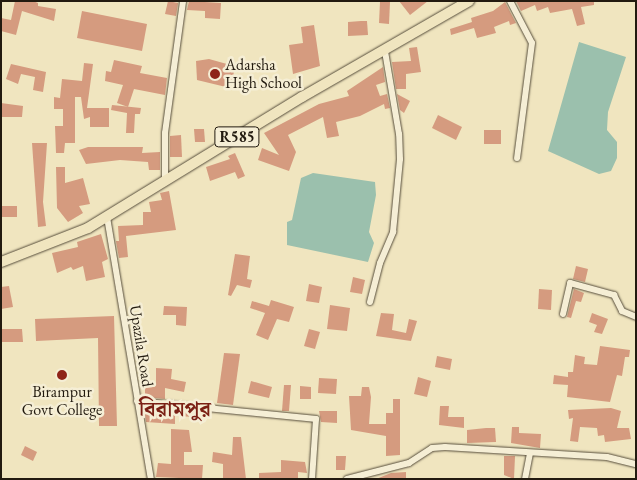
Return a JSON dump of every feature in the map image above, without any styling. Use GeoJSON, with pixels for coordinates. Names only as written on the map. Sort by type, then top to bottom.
{"type":"FeatureCollection","features":[{"type":"Feature","properties":{"kind":"main road","name":"R585"},"geometry":{"type":"LineString","coordinates":[[1,262],[88,228],[165,180],[469,1]]}},
{"type":"Feature","properties":{"kind":"street"},"geometry":{"type":"LineString","coordinates":[[165,180],[165,133],[183,1]]}},
{"type":"Feature","properties":{"kind":"street"},"geometry":{"type":"LineString","coordinates":[[510,1],[532,43],[517,158]]}},
{"type":"Feature","properties":{"kind":"street"},"geometry":{"type":"LineString","coordinates":[[370,302],[380,263],[393,232],[400,159],[399,134],[385,51]]}},
{"type":"Feature","properties":{"kind":"street","name":"Upazila Road"},"geometry":{"type":"LineString","coordinates":[[107,217],[152,479]]}},
{"type":"Feature","properties":{"kind":"street"},"geometry":{"type":"LineString","coordinates":[[563,314],[570,284],[614,295],[622,311],[636,317]]}},
{"type":"Feature","properties":{"kind":"street"},"geometry":{"type":"LineString","coordinates":[[137,400],[316,419],[312,479]]}},
{"type":"Feature","properties":{"kind":"street"},"geometry":{"type":"LineString","coordinates":[[348,479],[409,463],[432,448],[607,457],[636,464]]}},
{"type":"Feature","properties":{"kind":"street"},"geometry":{"type":"LineString","coordinates":[[525,479],[530,454]]}},
{"type":"Feature","properties":{"kind":"shaded area"},"geometry":{"type":"Polygon","coordinates":[[[579,42],[626,57],[608,112],[607,130],[617,142],[617,158],[611,171],[599,174],[548,151],[579,42]]]}},
{"type":"Feature","properties":{"kind":"shaded area"},"geometry":{"type":"Polygon","coordinates":[[[313,173],[375,182],[376,195],[369,232],[374,243],[368,262],[287,245],[287,222],[292,220],[301,178],[313,173]]]}},
{"type":"Feature","properties":{"kind":"building"},"geometry":{"type":"Polygon","coordinates":[[[15,1],[33,1],[38,3],[38,6],[56,9],[54,21],[22,11],[16,35],[1,31],[1,18],[11,20],[15,1]]]}},
{"type":"Feature","properties":{"kind":"building"},"geometry":{"type":"Polygon","coordinates":[[[168,1],[178,3],[176,16],[165,14],[168,1]]]}},
{"type":"Feature","properties":{"kind":"building"},"geometry":{"type":"Polygon","coordinates":[[[189,1],[221,3],[220,19],[205,18],[205,11],[187,10],[189,1]]]}},
{"type":"Feature","properties":{"kind":"building"},"geometry":{"type":"Polygon","coordinates":[[[399,1],[428,1],[410,15],[399,1]]]}},
{"type":"Feature","properties":{"kind":"building"},"geometry":{"type":"Polygon","coordinates":[[[516,1],[594,1],[594,5],[581,7],[585,24],[577,26],[572,9],[550,13],[548,7],[537,11],[535,5],[521,11],[516,1]]]}},
{"type":"Feature","properties":{"kind":"building"},"geometry":{"type":"Polygon","coordinates":[[[380,2],[390,2],[389,24],[379,23],[380,2]]]}},
{"type":"Feature","properties":{"kind":"building"},"geometry":{"type":"Polygon","coordinates":[[[505,2],[516,23],[510,25],[509,21],[494,27],[496,33],[477,38],[474,28],[451,35],[450,29],[472,22],[471,18],[493,11],[505,2]]]}},
{"type":"Feature","properties":{"kind":"building"},"geometry":{"type":"Polygon","coordinates":[[[82,11],[147,24],[142,51],[77,38],[82,11]]]}},
{"type":"Feature","properties":{"kind":"building"},"geometry":{"type":"Polygon","coordinates":[[[367,21],[368,35],[348,36],[348,22],[367,21]]]}},
{"type":"Feature","properties":{"kind":"building"},"geometry":{"type":"Polygon","coordinates":[[[314,25],[320,66],[293,74],[289,45],[303,43],[301,27],[314,25]]]}},
{"type":"Feature","properties":{"kind":"building"},"geometry":{"type":"Polygon","coordinates":[[[417,47],[421,72],[406,74],[406,89],[396,89],[392,62],[411,61],[409,48],[417,47]]]}},
{"type":"Feature","properties":{"kind":"building","name":"Adarsha High School"},"geometry":{"type":"Polygon","coordinates":[[[209,59],[234,66],[233,84],[226,87],[197,80],[196,61],[209,59]]]}},
{"type":"Feature","properties":{"kind":"building"},"geometry":{"type":"Polygon","coordinates":[[[114,60],[142,66],[140,73],[167,78],[165,95],[134,89],[128,107],[117,103],[123,85],[105,81],[106,71],[111,72],[114,60]]]}},
{"type":"Feature","properties":{"kind":"building"},"geometry":{"type":"Polygon","coordinates":[[[84,63],[93,64],[87,108],[109,108],[109,127],[90,127],[90,117],[84,119],[81,97],[75,97],[75,143],[65,143],[64,153],[56,153],[55,126],[63,126],[63,109],[54,109],[54,97],[60,98],[62,79],[82,81],[84,63]]]}},
{"type":"Feature","properties":{"kind":"building"},"geometry":{"type":"Polygon","coordinates":[[[11,64],[46,72],[43,92],[33,90],[35,77],[21,74],[18,84],[6,79],[11,64]]]}},
{"type":"Feature","properties":{"kind":"building"},"geometry":{"type":"Polygon","coordinates":[[[383,67],[385,82],[376,85],[380,96],[387,94],[390,108],[385,109],[384,104],[360,116],[336,122],[339,136],[327,138],[323,117],[288,135],[296,152],[289,171],[258,160],[262,148],[279,155],[264,133],[319,104],[349,96],[347,91],[383,67]]]}},
{"type":"Feature","properties":{"kind":"building"},"geometry":{"type":"Polygon","coordinates":[[[397,94],[410,101],[404,113],[400,110],[397,94]]]}},
{"type":"Feature","properties":{"kind":"building"},"geometry":{"type":"Polygon","coordinates":[[[1,103],[23,106],[22,117],[1,117],[1,103]]]}},
{"type":"Feature","properties":{"kind":"building"},"geometry":{"type":"Polygon","coordinates":[[[112,105],[141,108],[140,114],[135,114],[134,133],[126,133],[127,113],[111,110],[112,105]]]}},
{"type":"Feature","properties":{"kind":"building"},"geometry":{"type":"Polygon","coordinates":[[[438,115],[462,127],[456,140],[432,128],[438,115]]]}},
{"type":"Feature","properties":{"kind":"building"},"geometry":{"type":"Polygon","coordinates":[[[194,129],[204,129],[205,142],[195,142],[194,129]]]}},
{"type":"Feature","properties":{"kind":"building"},"geometry":{"type":"Polygon","coordinates":[[[484,130],[501,130],[501,144],[484,144],[484,130]]]}},
{"type":"Feature","properties":{"kind":"building"},"geometry":{"type":"Polygon","coordinates":[[[181,135],[182,157],[170,157],[170,136],[181,135]]]}},
{"type":"Feature","properties":{"kind":"building"},"geometry":{"type":"Polygon","coordinates":[[[32,143],[47,143],[43,202],[46,226],[38,227],[32,143]]]}},
{"type":"Feature","properties":{"kind":"building"},"geometry":{"type":"Polygon","coordinates":[[[88,147],[143,147],[142,153],[160,152],[160,170],[149,170],[148,162],[120,160],[86,164],[79,150],[88,147]]]}},
{"type":"Feature","properties":{"kind":"building"},"geometry":{"type":"Polygon","coordinates":[[[235,153],[245,176],[238,179],[235,172],[210,181],[206,167],[230,159],[228,156],[235,153]]]}},
{"type":"Feature","properties":{"kind":"building"},"geometry":{"type":"Polygon","coordinates":[[[56,167],[65,167],[65,183],[83,178],[90,204],[79,206],[83,213],[68,222],[57,208],[56,167]]]}},
{"type":"Feature","properties":{"kind":"building"},"geometry":{"type":"Polygon","coordinates":[[[169,191],[176,230],[126,236],[128,257],[119,258],[116,241],[119,241],[118,226],[143,225],[143,212],[151,212],[149,202],[162,200],[160,193],[169,191]]]}},
{"type":"Feature","properties":{"kind":"building"},"geometry":{"type":"Polygon","coordinates":[[[1,206],[17,206],[17,217],[1,217],[1,206]]]}},
{"type":"Feature","properties":{"kind":"building"},"geometry":{"type":"Polygon","coordinates":[[[101,234],[108,259],[102,262],[105,277],[86,281],[83,266],[73,270],[71,267],[57,273],[52,253],[78,247],[77,242],[101,234]]]}},
{"type":"Feature","properties":{"kind":"building"},"geometry":{"type":"Polygon","coordinates":[[[235,254],[250,256],[247,279],[252,280],[250,288],[237,285],[231,296],[228,295],[235,254]]]}},
{"type":"Feature","properties":{"kind":"building"},"geometry":{"type":"Polygon","coordinates":[[[576,266],[588,269],[585,282],[573,279],[576,266]]]}},
{"type":"Feature","properties":{"kind":"building"},"geometry":{"type":"Polygon","coordinates":[[[353,277],[365,280],[362,294],[350,292],[353,277]]]}},
{"type":"Feature","properties":{"kind":"building"},"geometry":{"type":"Polygon","coordinates":[[[309,284],[322,287],[319,303],[306,301],[309,284]]]}},
{"type":"Feature","properties":{"kind":"building"},"geometry":{"type":"Polygon","coordinates":[[[9,286],[13,307],[1,309],[1,287],[9,286]]]}},
{"type":"Feature","properties":{"kind":"building"},"geometry":{"type":"Polygon","coordinates":[[[539,289],[552,290],[551,310],[538,309],[539,289]]]}},
{"type":"Feature","properties":{"kind":"building"},"geometry":{"type":"Polygon","coordinates":[[[574,289],[584,293],[581,302],[576,301],[571,318],[567,317],[574,289]]]}},
{"type":"Feature","properties":{"kind":"building"},"geometry":{"type":"Polygon","coordinates":[[[271,300],[294,307],[289,322],[277,319],[268,340],[256,335],[265,313],[250,308],[252,301],[269,306],[271,300]]]}},
{"type":"Feature","properties":{"kind":"building"},"geometry":{"type":"Polygon","coordinates":[[[330,305],[350,308],[347,331],[327,329],[330,305]]]}},
{"type":"Feature","properties":{"kind":"building"},"geometry":{"type":"Polygon","coordinates":[[[164,306],[187,307],[186,326],[176,325],[176,315],[163,315],[164,306]]]}},
{"type":"Feature","properties":{"kind":"building"},"geometry":{"type":"Polygon","coordinates":[[[381,313],[394,314],[392,330],[406,333],[409,319],[417,321],[411,341],[376,336],[381,313]]]}},
{"type":"Feature","properties":{"kind":"building"},"geometry":{"type":"Polygon","coordinates":[[[592,313],[608,319],[602,334],[594,332],[597,325],[589,322],[592,313]]]}},
{"type":"Feature","properties":{"kind":"building"},"geometry":{"type":"Polygon","coordinates":[[[114,316],[117,426],[99,426],[98,338],[36,341],[35,319],[114,316]]]}},
{"type":"Feature","properties":{"kind":"building"},"geometry":{"type":"Polygon","coordinates":[[[1,329],[22,329],[23,342],[1,342],[1,329]]]}},
{"type":"Feature","properties":{"kind":"building"},"geometry":{"type":"Polygon","coordinates":[[[309,329],[320,332],[315,349],[304,346],[309,329]]]}},
{"type":"Feature","properties":{"kind":"building"},"geometry":{"type":"Polygon","coordinates":[[[600,346],[630,350],[629,357],[625,357],[622,376],[617,375],[610,402],[567,397],[568,385],[553,384],[554,375],[568,377],[568,372],[573,372],[575,355],[585,357],[584,364],[597,365],[600,346]]]}},
{"type":"Feature","properties":{"kind":"building"},"geometry":{"type":"Polygon","coordinates":[[[224,353],[240,354],[233,405],[217,403],[224,353]]]}},
{"type":"Feature","properties":{"kind":"building"},"geometry":{"type":"Polygon","coordinates":[[[437,356],[452,359],[450,370],[435,367],[437,356]]]}},
{"type":"Feature","properties":{"kind":"building"},"geometry":{"type":"Polygon","coordinates":[[[156,368],[172,369],[171,379],[186,382],[184,392],[165,388],[165,399],[145,397],[145,383],[156,383],[156,368]]]}},
{"type":"Feature","properties":{"kind":"building"},"geometry":{"type":"Polygon","coordinates":[[[418,377],[431,381],[427,397],[414,394],[418,377]]]}},
{"type":"Feature","properties":{"kind":"building"},"geometry":{"type":"Polygon","coordinates":[[[319,378],[337,379],[336,394],[318,393],[319,378]]]}},
{"type":"Feature","properties":{"kind":"building"},"geometry":{"type":"Polygon","coordinates":[[[251,381],[272,387],[269,398],[248,393],[251,381]]]}},
{"type":"Feature","properties":{"kind":"building"},"geometry":{"type":"Polygon","coordinates":[[[284,385],[291,385],[289,411],[282,411],[284,385]]]}},
{"type":"Feature","properties":{"kind":"building"},"geometry":{"type":"Polygon","coordinates":[[[300,386],[311,387],[311,399],[300,399],[300,386]]]}},
{"type":"Feature","properties":{"kind":"building"},"geometry":{"type":"Polygon","coordinates":[[[362,387],[369,387],[371,397],[369,424],[386,424],[386,413],[393,413],[393,399],[400,399],[400,455],[386,456],[386,436],[351,430],[349,396],[361,396],[362,387]]]}},
{"type":"Feature","properties":{"kind":"building"},"geometry":{"type":"Polygon","coordinates":[[[440,406],[449,406],[448,417],[464,417],[464,428],[439,425],[440,406]]]}},
{"type":"Feature","properties":{"kind":"building"},"geometry":{"type":"Polygon","coordinates":[[[144,407],[196,412],[196,417],[175,416],[175,424],[146,422],[144,407]]]}},
{"type":"Feature","properties":{"kind":"building"},"geometry":{"type":"Polygon","coordinates":[[[611,408],[621,411],[617,428],[629,428],[631,439],[605,442],[604,435],[598,436],[597,428],[580,427],[578,442],[570,441],[573,418],[569,419],[568,410],[611,408]]]}},
{"type":"Feature","properties":{"kind":"building"},"geometry":{"type":"Polygon","coordinates":[[[319,411],[337,411],[337,423],[321,422],[319,411]]]}},
{"type":"Feature","properties":{"kind":"building"},"geometry":{"type":"Polygon","coordinates":[[[512,427],[519,427],[519,433],[541,434],[540,448],[511,443],[512,427]]]}},
{"type":"Feature","properties":{"kind":"building"},"geometry":{"type":"Polygon","coordinates":[[[495,428],[496,442],[467,443],[467,430],[495,428]]]}},
{"type":"Feature","properties":{"kind":"building"},"geometry":{"type":"Polygon","coordinates":[[[171,429],[189,430],[192,452],[184,452],[184,465],[203,465],[202,479],[156,477],[158,463],[171,464],[171,429]]]}},
{"type":"Feature","properties":{"kind":"building"},"geometry":{"type":"Polygon","coordinates":[[[233,437],[241,437],[246,479],[223,479],[223,464],[212,462],[213,452],[232,455],[233,437]]]}},
{"type":"Feature","properties":{"kind":"building"},"geometry":{"type":"Polygon","coordinates":[[[25,446],[37,452],[33,461],[21,455],[25,446]]]}},
{"type":"Feature","properties":{"kind":"building"},"geometry":{"type":"Polygon","coordinates":[[[336,456],[346,456],[345,470],[336,470],[336,456]]]}},
{"type":"Feature","properties":{"kind":"building"},"geometry":{"type":"Polygon","coordinates":[[[504,456],[515,456],[514,479],[504,475],[504,456]]]}},
{"type":"Feature","properties":{"kind":"building"},"geometry":{"type":"Polygon","coordinates":[[[281,460],[305,462],[307,473],[298,472],[298,479],[259,479],[259,473],[281,472],[281,460]]]}},
{"type":"Feature","properties":{"kind":"building"},"geometry":{"type":"Polygon","coordinates":[[[406,472],[406,479],[376,479],[391,473],[406,472]]]}},
{"type":"Feature","properties":{"kind":"place","name":"Adarsha High School"},"geometry":{"type":"Point","coordinates":[215,74]}},
{"type":"Feature","properties":{"kind":"place","name":"Birampur Govt College"},"geometry":{"type":"Point","coordinates":[62,375]}},
{"type":"Feature","properties":{"kind":"district","name":"বিরামপুর"},"geometry":{"type":"Point","coordinates":[175,409]}}]}
